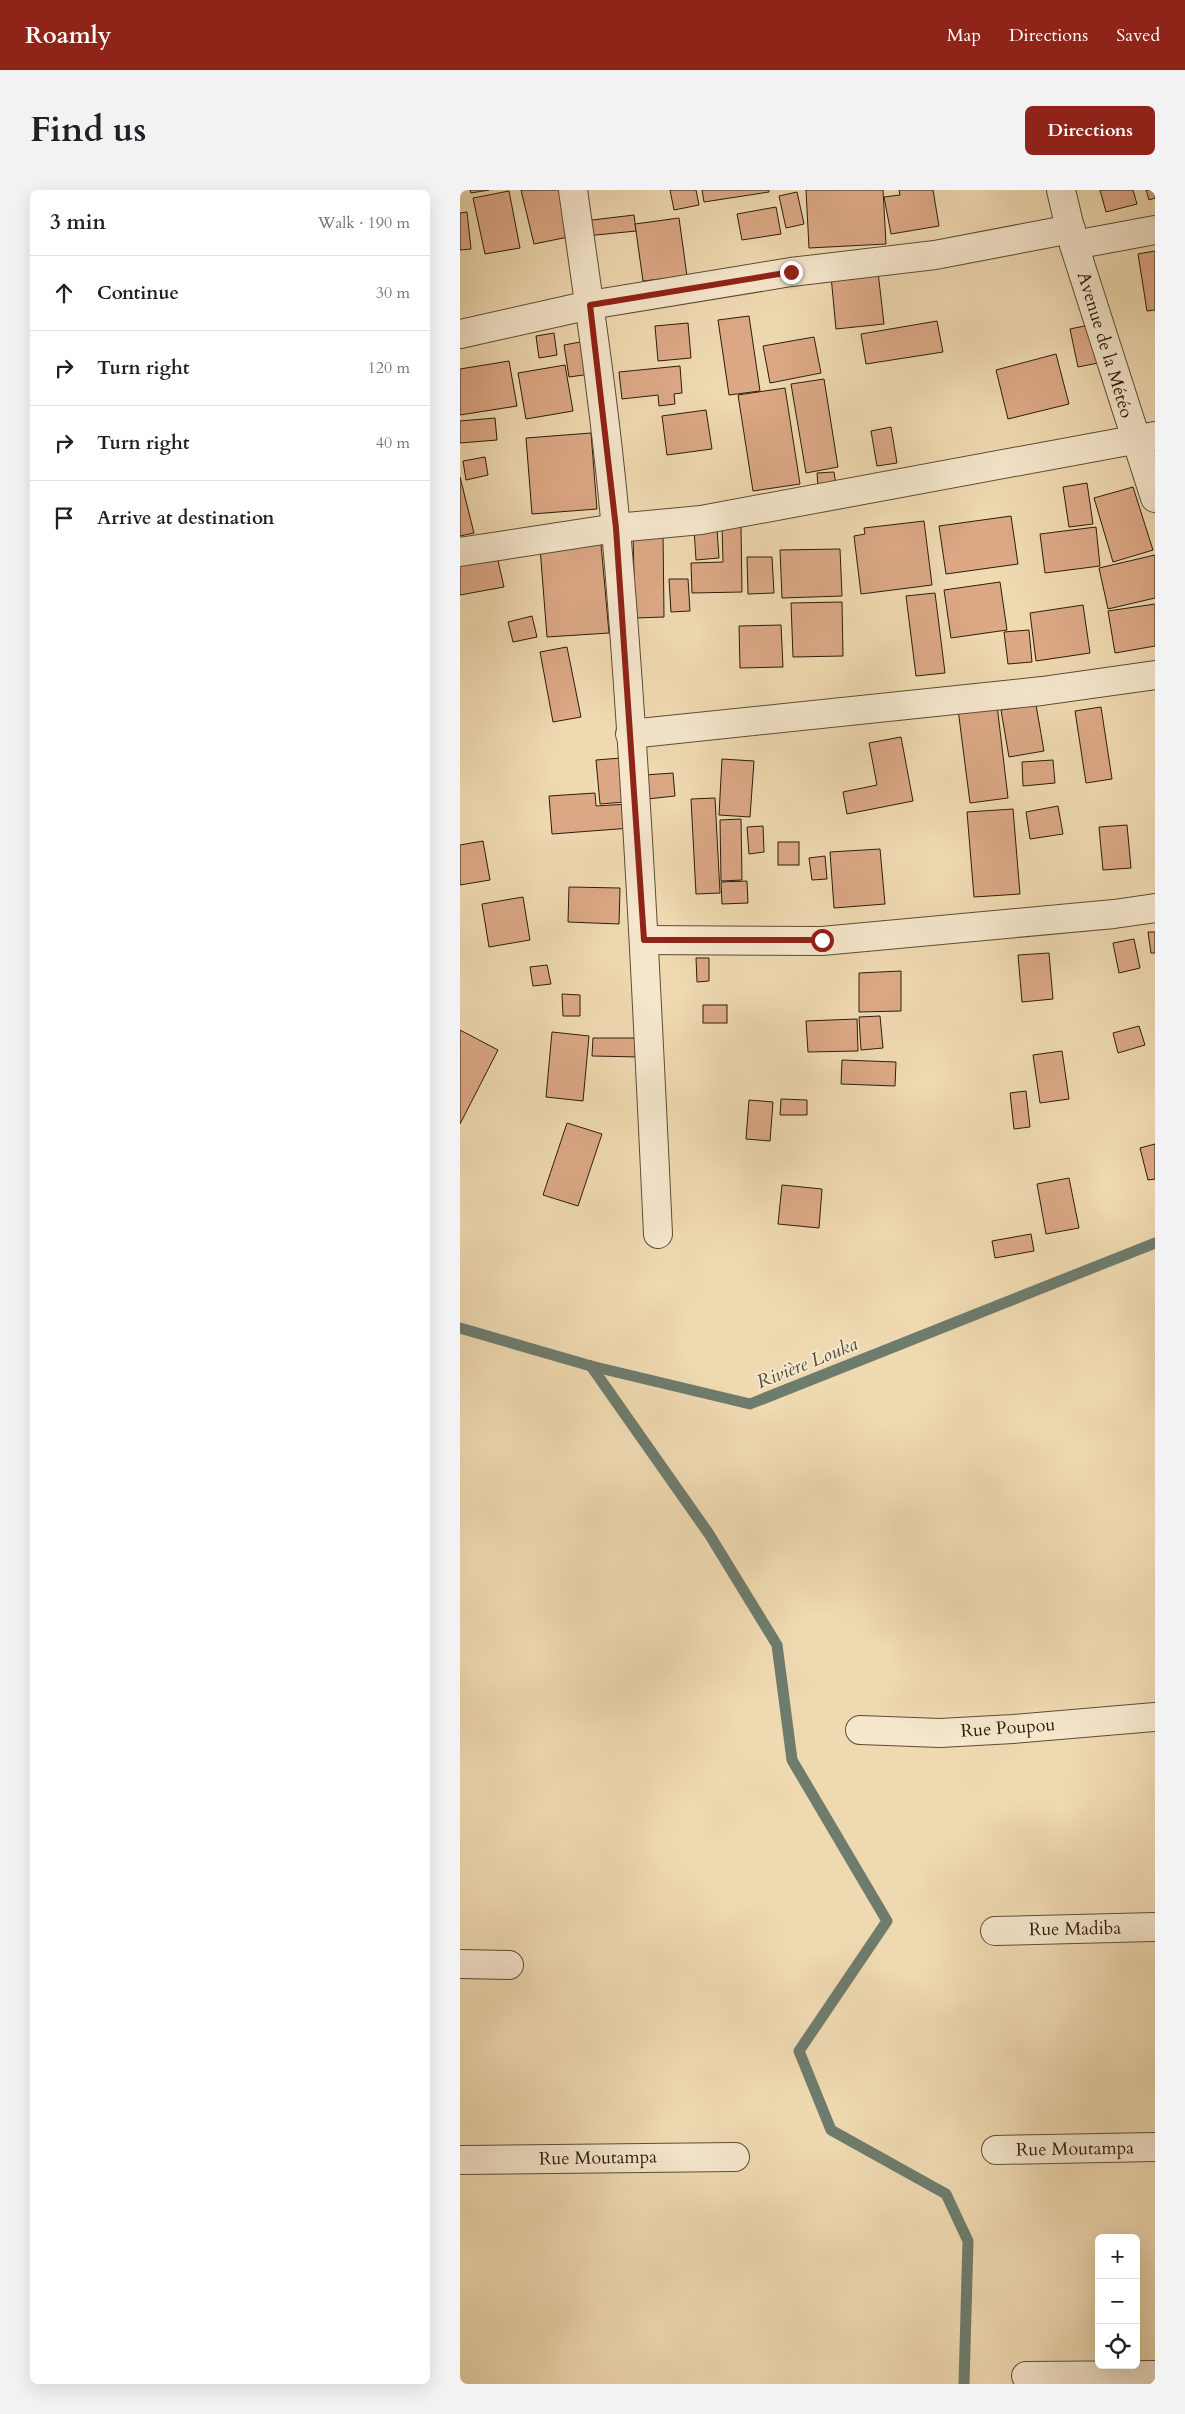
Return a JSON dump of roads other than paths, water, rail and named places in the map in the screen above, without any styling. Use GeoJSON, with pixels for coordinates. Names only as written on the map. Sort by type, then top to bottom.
{"type":"FeatureCollection","features":[{"type":"Feature","properties":{"kind":"street"},"geometry":{"type":"LineString","coordinates":[[573,190],[590,305],[616,528],[644,940],[658,1234]]}},
{"type":"Feature","properties":{"kind":"street","name":"Avenue de la Météo"},"geometry":{"type":"LineString","coordinates":[[1061,190],[1072,237],[1145,438],[1155,498]]}},
{"type":"Feature","properties":{"kind":"street"},"geometry":{"type":"LineString","coordinates":[[460,334],[590,305],[791,272],[1072,237],[1155,230]]}},
{"type":"Feature","properties":{"kind":"street"},"geometry":{"type":"LineString","coordinates":[[460,552],[616,528],[701,520],[1145,438]]}},
{"type":"Feature","properties":{"kind":"street"},"geometry":{"type":"LineString","coordinates":[[630,734],[1042,691],[1155,675]]}},
{"type":"Feature","properties":{"kind":"street"},"geometry":{"type":"LineString","coordinates":[[644,940],[822,940],[1114,914],[1155,908]]}},
{"type":"Feature","properties":{"kind":"street","name":"Rue Poupou"},"geometry":{"type":"LineString","coordinates":[[860,1730],[940,1733],[1155,1717]]}},
{"type":"Feature","properties":{"kind":"street","name":"Rue Madiba"},"geometry":{"type":"LineString","coordinates":[[995,1931],[1155,1927]]}},
{"type":"Feature","properties":{"kind":"street"},"geometry":{"type":"LineString","coordinates":[[460,1964],[509,1965]]}},
{"type":"Feature","properties":{"kind":"street","name":"Rue Moutampa"},"geometry":{"type":"LineString","coordinates":[[996,2150],[1155,2147]]}},
{"type":"Feature","properties":{"kind":"street","name":"Rue Moutampa"},"geometry":{"type":"LineString","coordinates":[[460,2160],[735,2157]]}},
{"type":"Feature","properties":{"kind":"street"},"geometry":{"type":"LineString","coordinates":[[1026,2376],[1155,2374]]}},
{"type":"Feature","properties":{"kind":"waterway","name":"Rivière Louka"},"geometry":{"type":"LineString","coordinates":[[460,1328],[591,1366],[750,1404],[1155,1243]]}},
{"type":"Feature","properties":{"kind":"waterway"},"geometry":{"type":"LineString","coordinates":[[591,1366],[709,1534],[777,1645],[792,1760],[887,1921],[799,2051],[831,2130],[946,2194],[968,2241],[964,2384]]}}]}
